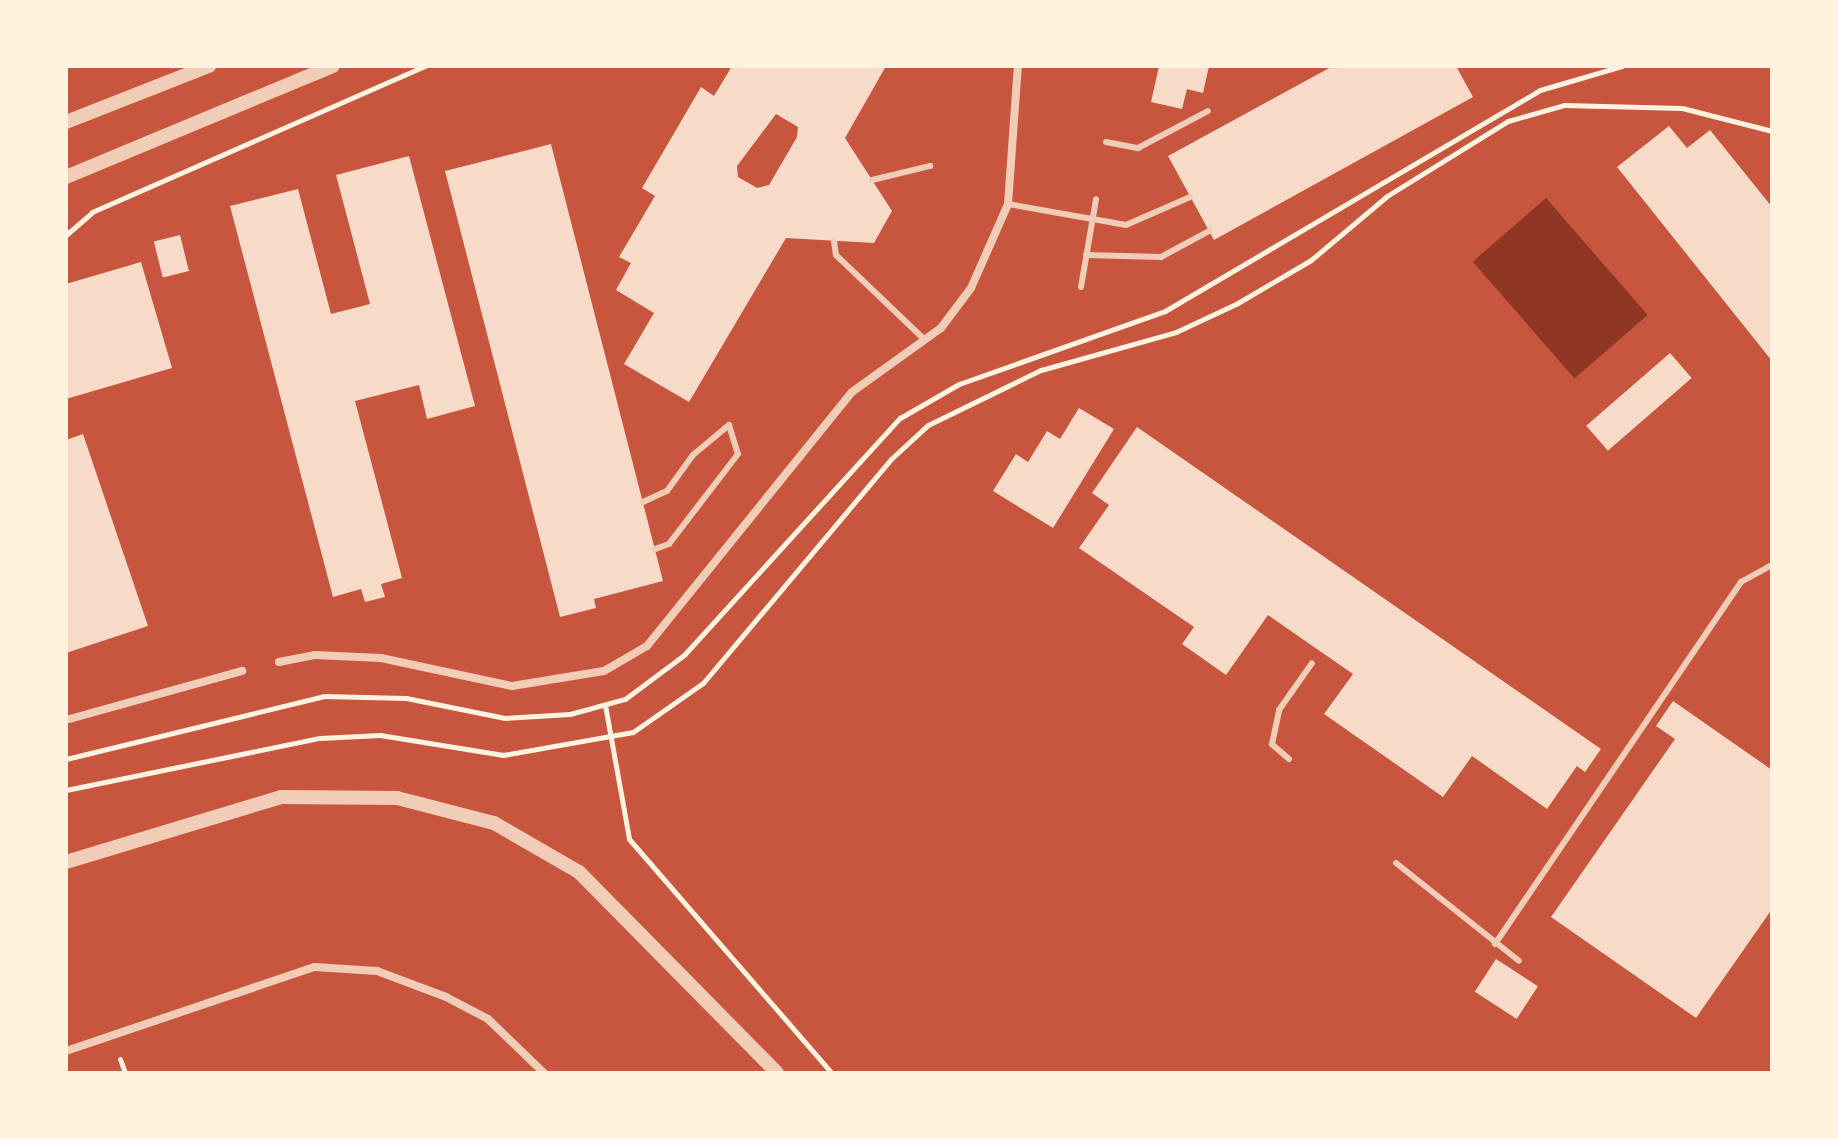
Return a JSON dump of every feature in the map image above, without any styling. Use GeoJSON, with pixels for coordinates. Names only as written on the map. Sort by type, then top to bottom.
{"type":"FeatureCollection","features":[{"type":"Feature","properties":{"kind":"street"},"geometry":{"type":"LineString","coordinates":[[66,122],[209,66]]}},
{"type":"Feature","properties":{"kind":"street"},"geometry":{"type":"LineString","coordinates":[[66,177],[333,66]]}},
{"type":"Feature","properties":{"kind":"street"},"geometry":{"type":"LineString","coordinates":[[279,662],[315,655],[381,658],[512,686],[604,671],[647,646],[852,392],[924,339],[971,288],[1008,204],[1018,66]]}},
{"type":"Feature","properties":{"kind":"street"},"geometry":{"type":"LineString","coordinates":[[66,720],[242,671]]}},
{"type":"Feature","properties":{"kind":"street"},"geometry":{"type":"LineString","coordinates":[[66,862],[281,797],[397,798],[494,823],[579,872],[777,1073]]}},
{"type":"Feature","properties":{"kind":"street"},"geometry":{"type":"LineString","coordinates":[[66,1051],[314,967],[377,971],[446,997],[488,1019],[544,1073]]}},
{"type":"Feature","properties":{"kind":"lane"},"geometry":{"type":"LineString","coordinates":[[1106,142],[1138,148],[1208,111]]}},
{"type":"Feature","properties":{"kind":"lane"},"geometry":{"type":"LineString","coordinates":[[872,180],[930,166]]}},
{"type":"Feature","properties":{"kind":"lane"},"geometry":{"type":"LineString","coordinates":[[1008,204],[1126,225],[1190,197]]}},
{"type":"Feature","properties":{"kind":"lane"},"geometry":{"type":"LineString","coordinates":[[1081,287],[1096,199]]}},
{"type":"Feature","properties":{"kind":"lane"},"geometry":{"type":"LineString","coordinates":[[1086,255],[1161,257],[1209,231]]}},
{"type":"Feature","properties":{"kind":"lane"},"geometry":{"type":"LineString","coordinates":[[834,241],[836,255],[924,339]]}},
{"type":"Feature","properties":{"kind":"lane"},"geometry":{"type":"LineString","coordinates":[[643,502],[667,491],[693,455],[729,425],[738,454],[669,544],[655,549]]}},
{"type":"Feature","properties":{"kind":"lane"},"geometry":{"type":"LineString","coordinates":[[1495,944],[1741,582],[1772,565]]}},
{"type":"Feature","properties":{"kind":"lane"},"geometry":{"type":"LineString","coordinates":[[1289,759],[1272,744],[1279,710],[1312,663]]}},
{"type":"Feature","properties":{"kind":"lane"},"geometry":{"type":"LineString","coordinates":[[1396,863],[1519,961]]}},
{"type":"Feature","properties":{"kind":"path"},"geometry":{"type":"LineString","coordinates":[[66,235],[92,212],[425,66]]}},
{"type":"Feature","properties":{"kind":"path"},"geometry":{"type":"LineString","coordinates":[[66,759],[324,696],[406,698],[505,718],[605,705],[642,690],[684,655],[900,418],[959,384],[1165,311],[1540,90],[1622,66]]}},
{"type":"Feature","properties":{"kind":"path"},"geometry":{"type":"LineString","coordinates":[[66,790],[320,738],[380,735],[503,755],[633,732],[703,683],[891,459],[928,425],[1041,370],[1176,332],[1236,304],[1311,260],[1387,196],[1508,121],[1564,105],[1682,108],[1772,131]]}},
{"type":"Feature","properties":{"kind":"path"},"geometry":{"type":"LineString","coordinates":[[605,705],[622,777],[629,839],[832,1073]]}},
{"type":"Feature","properties":{"kind":"shaded area"},"geometry":{"type":"Polygon","coordinates":[[[1546,198],[1648,315],[1574,379],[1473,262],[1546,198]]]}},
{"type":"Feature","properties":{"kind":"building"},"geometry":{"type":"Polygon","coordinates":[[[732,66],[886,66],[845,138],[892,211],[874,243],[786,238],[689,402],[624,364],[654,313],[616,290],[631,263],[619,257],[655,196],[642,188],[701,87],[714,96],[732,66]],[[776,114],[737,166],[738,177],[757,188],[769,185],[797,137],[798,127],[776,114]]]}},
{"type":"Feature","properties":{"kind":"building"},"geometry":{"type":"Polygon","coordinates":[[[1159,66],[1209,66],[1203,93],[1187,89],[1182,109],[1151,102],[1159,66]]]}},
{"type":"Feature","properties":{"kind":"building"},"geometry":{"type":"Polygon","coordinates":[[[1333,66],[1456,66],[1473,97],[1214,240],[1168,156],[1333,66]]]}},
{"type":"Feature","properties":{"kind":"building"},"geometry":{"type":"Polygon","coordinates":[[[1669,126],[1687,148],[1710,130],[1772,207],[1772,361],[1617,167],[1669,126]]]}},
{"type":"Feature","properties":{"kind":"building"},"geometry":{"type":"Polygon","coordinates":[[[551,144],[663,581],[594,599],[596,608],[560,617],[445,171],[551,144]]]}},
{"type":"Feature","properties":{"kind":"building"},"geometry":{"type":"Polygon","coordinates":[[[409,156],[475,406],[427,419],[419,385],[355,401],[402,578],[381,584],[385,597],[365,602],[361,589],[333,597],[230,206],[298,189],[331,314],[370,304],[336,175],[409,156]]]}},
{"type":"Feature","properties":{"kind":"building"},"geometry":{"type":"Polygon","coordinates":[[[180,235],[189,271],[163,277],[154,242],[180,235]]]}},
{"type":"Feature","properties":{"kind":"building"},"geometry":{"type":"Polygon","coordinates":[[[141,262],[172,368],[66,399],[66,284],[141,262]]]}},
{"type":"Feature","properties":{"kind":"building"},"geometry":{"type":"Polygon","coordinates":[[[1670,353],[1692,378],[1608,451],[1586,426],[1670,353]]]}},
{"type":"Feature","properties":{"kind":"building"},"geometry":{"type":"Polygon","coordinates":[[[1079,408],[1114,429],[1053,528],[993,491],[1016,454],[1028,462],[1047,431],[1060,439],[1079,408]]]}},
{"type":"Feature","properties":{"kind":"building"},"geometry":{"type":"Polygon","coordinates":[[[1137,427],[1601,749],[1585,772],[1577,766],[1547,809],[1472,756],[1443,797],[1324,714],[1353,674],[1268,615],[1226,675],[1182,644],[1194,627],[1079,548],[1109,505],[1092,493],[1137,427]]]}},
{"type":"Feature","properties":{"kind":"building"},"geometry":{"type":"Polygon","coordinates":[[[83,434],[148,626],[66,653],[66,440],[83,434]]]}},
{"type":"Feature","properties":{"kind":"building"},"geometry":{"type":"Polygon","coordinates":[[[1673,701],[1772,770],[1772,909],[1696,1018],[1551,917],[1675,739],[1656,726],[1673,701]]]}},
{"type":"Feature","properties":{"kind":"building"},"geometry":{"type":"Polygon","coordinates":[[[1496,959],[1538,986],[1517,1019],[1475,992],[1496,959]]]}}]}
